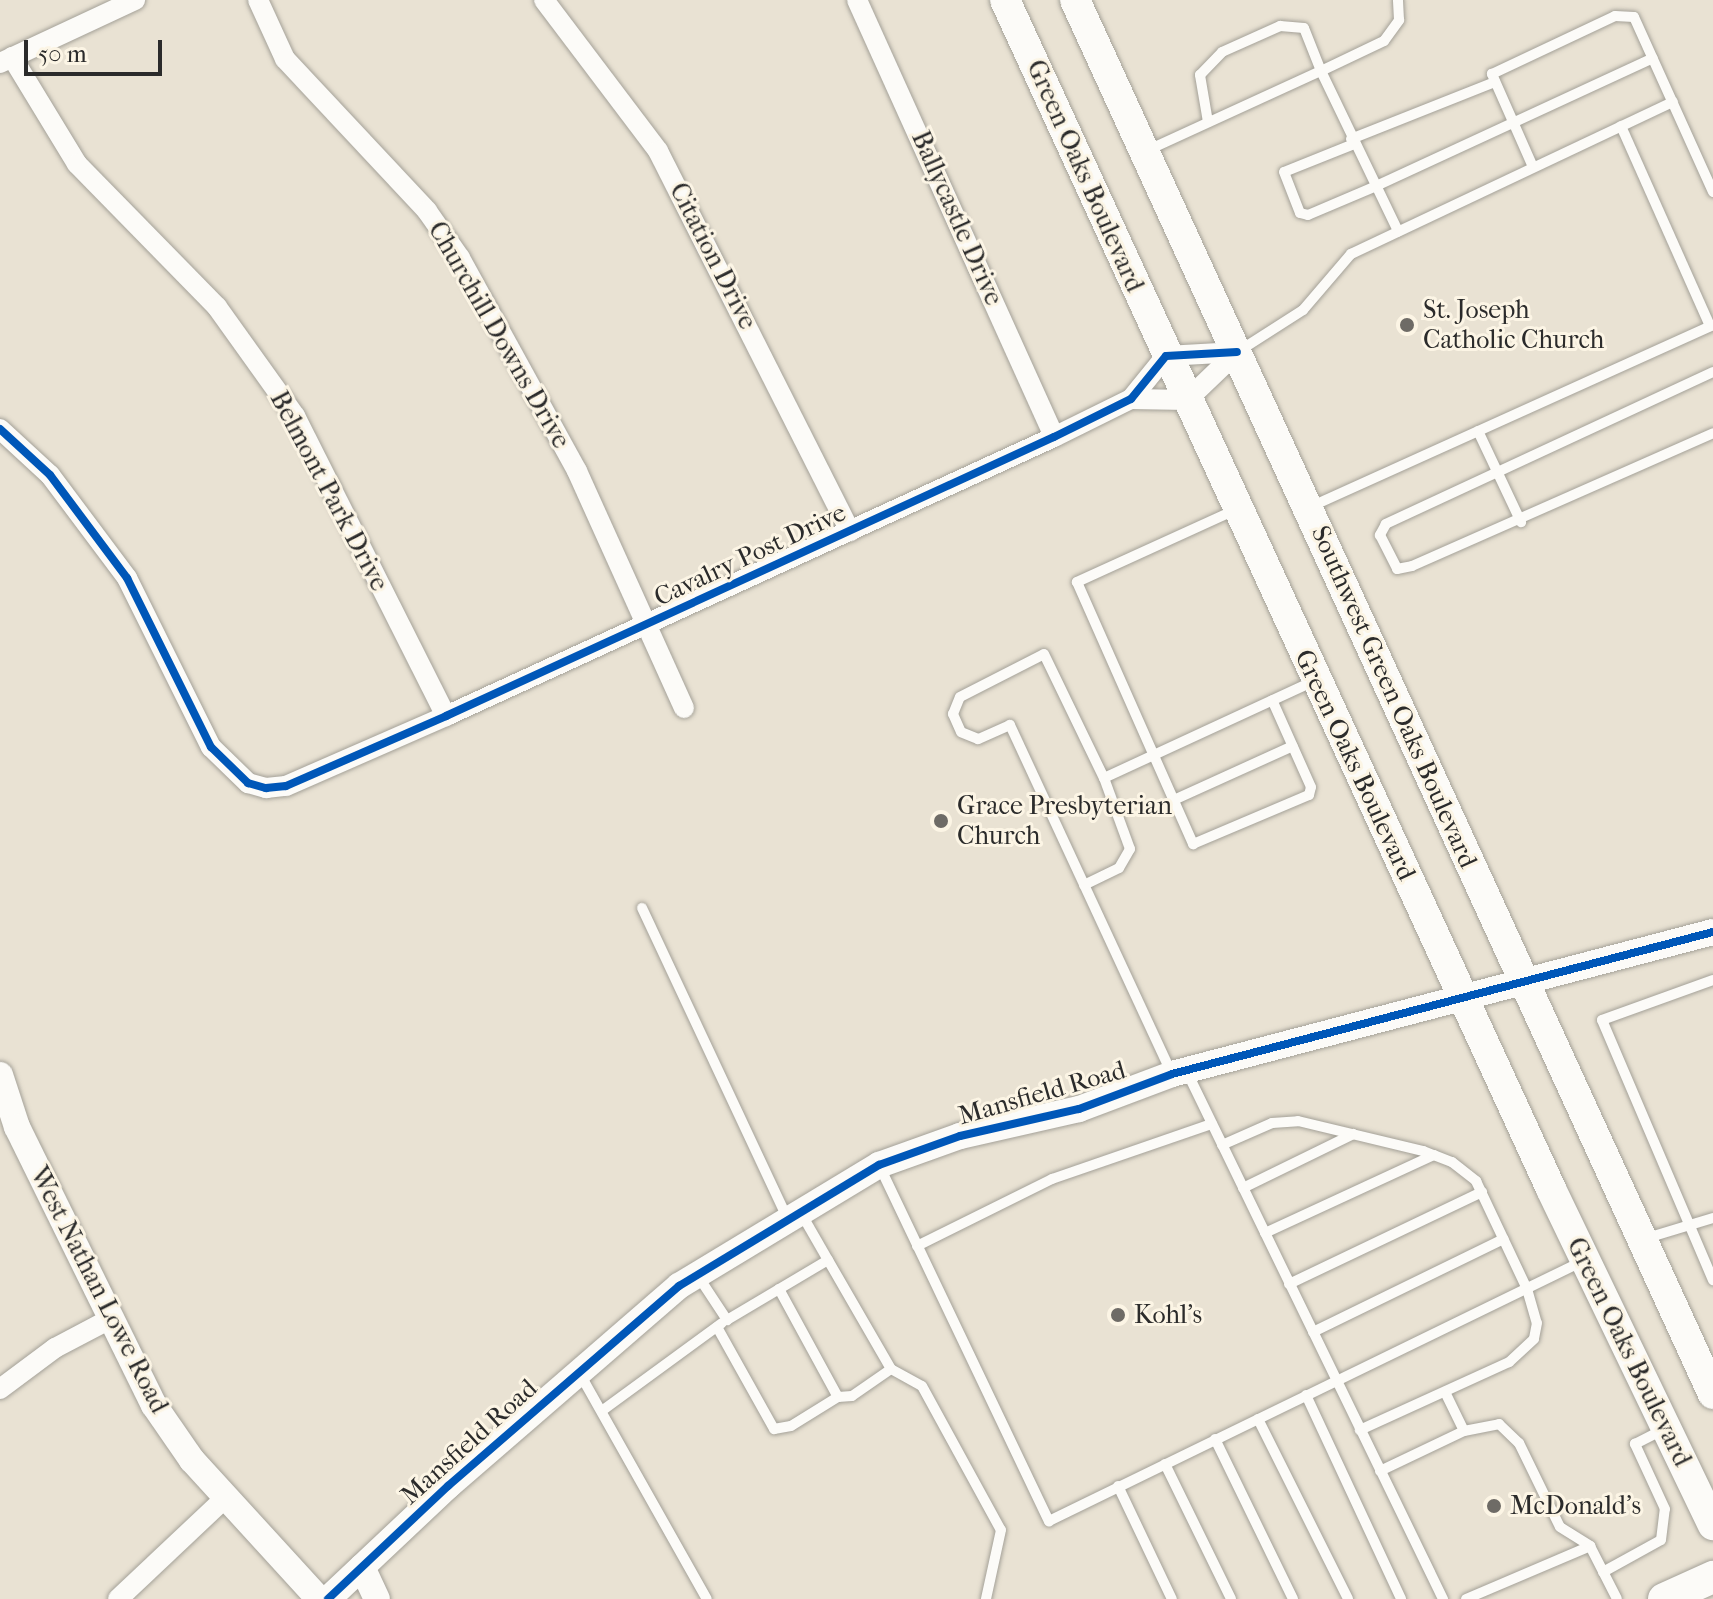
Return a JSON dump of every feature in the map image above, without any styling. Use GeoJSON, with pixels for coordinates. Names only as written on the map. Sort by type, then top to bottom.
{"type":"FeatureCollection","features":[{"type":"Feature","properties":{"kind":"main road","name":"Green Oaks Boulevard"},"geometry":{"type":"LineString","coordinates":[[1005,0],[1166,356],[1585,1261],[1713,1525]]}},
{"type":"Feature","properties":{"kind":"main road","name":"Southwest Green Oaks Boulevard"},"geometry":{"type":"LineString","coordinates":[[1075,0],[1641,1240],[1705,1360],[1713,1394]]}},
{"type":"Feature","properties":{"kind":"main road"},"geometry":{"type":"LineString","coordinates":[[1664,1599],[1713,1577]]}},
{"type":"Feature","properties":{"kind":"street"},"geometry":{"type":"LineString","coordinates":[[6,60],[135,0]]}},
{"type":"Feature","properties":{"kind":"street","name":"Churchill Downs Drive"},"geometry":{"type":"LineString","coordinates":[[258,0],[285,59],[398,177],[460,258],[577,471],[684,708]]}},
{"type":"Feature","properties":{"kind":"street","name":"Citation Drive"},"geometry":{"type":"LineString","coordinates":[[544,0],[658,151],[850,531]]}},
{"type":"Feature","properties":{"kind":"street","name":"Ballycastle Drive"},"geometry":{"type":"LineString","coordinates":[[857,0],[1054,437]]}},
{"type":"Feature","properties":{"kind":"street","name":"Belmont Park Drive"},"geometry":{"type":"LineString","coordinates":[[6,60],[77,164],[217,307],[295,416],[446,716]]}},
{"type":"Feature","properties":{"kind":"street"},"geometry":{"type":"LineString","coordinates":[[1166,356],[1237,352]]}},
{"type":"Feature","properties":{"kind":"street"},"geometry":{"type":"LineString","coordinates":[[1187,400],[1237,352]]}},
{"type":"Feature","properties":{"kind":"street","name":"Cavalry Post Drive"},"geometry":{"type":"LineString","coordinates":[[0,429],[50,475],[127,578],[211,747],[248,783],[266,788],[286,786],[446,716],[1054,437],[1131,399],[1166,356]]}},
{"type":"Feature","properties":{"kind":"street","name":"Cavalry Post Drive"},"geometry":{"type":"LineString","coordinates":[[1131,399],[1187,400]]}},
{"type":"Feature","properties":{"kind":"street","name":"Mansfield Road"},"geometry":{"type":"LineString","coordinates":[[328,1599],[579,1371],[696,1275],[879,1165],[960,1136],[1079,1109],[1179,1072],[1464,994],[1713,932]]}},
{"type":"Feature","properties":{"kind":"street","name":"West Nathan Lowe Road"},"geometry":{"type":"LineString","coordinates":[[0,1075],[17,1127],[154,1405],[225,1498],[319,1599]]}},
{"type":"Feature","properties":{"kind":"street"},"geometry":{"type":"LineString","coordinates":[[0,1389],[55,1348],[110,1319]]}},
{"type":"Feature","properties":{"kind":"street"},"geometry":{"type":"LineString","coordinates":[[118,1599],[225,1498]]}},
{"type":"Feature","properties":{"kind":"street"},"geometry":{"type":"LineString","coordinates":[[362,1567],[377,1599]]}},
{"type":"Feature","properties":{"kind":"lane"},"geometry":{"type":"LineString","coordinates":[[1144,152],[1384,41],[1399,20],[1398,0]]}},
{"type":"Feature","properties":{"kind":"lane"},"geometry":{"type":"LineString","coordinates":[[1533,167],[1492,74],[1615,16],[1634,17],[1713,192]]}},
{"type":"Feature","properties":{"kind":"lane"},"geometry":{"type":"LineString","coordinates":[[1208,122],[1200,75],[1222,52],[1280,26],[1304,28],[1353,142],[1398,231]]}},
{"type":"Feature","properties":{"kind":"lane"},"geometry":{"type":"LineString","coordinates":[[1495,82],[1284,172],[1300,213],[1308,215],[1374,187],[1512,120],[1653,58]]}},
{"type":"Feature","properties":{"kind":"lane"},"geometry":{"type":"LineString","coordinates":[[1237,352],[1303,310],[1351,254],[1673,102]]}},
{"type":"Feature","properties":{"kind":"lane"},"geometry":{"type":"LineString","coordinates":[[1308,507],[1711,326],[1621,126]]}},
{"type":"Feature","properties":{"kind":"lane"},"geometry":{"type":"LineString","coordinates":[[1713,372],[1386,524],[1380,535],[1397,569],[1521,522],[1713,433]]}},
{"type":"Feature","properties":{"kind":"lane"},"geometry":{"type":"LineString","coordinates":[[1478,431],[1521,522]]}},
{"type":"Feature","properties":{"kind":"lane"},"geometry":{"type":"LineString","coordinates":[[1237,509],[1077,582],[1157,753],[1193,844],[1204,843],[1309,795],[1311,787],[1272,700]]}},
{"type":"Feature","properties":{"kind":"lane"},"geometry":{"type":"LineString","coordinates":[[1084,885],[1119,868],[1130,849],[1104,778],[1044,654],[960,697],[953,714],[961,732],[978,739],[1010,725],[1084,885],[1179,1072],[1212,1124],[1443,1599]]}},
{"type":"Feature","properties":{"kind":"lane"},"geometry":{"type":"LineString","coordinates":[[1104,778],[1316,680]]}},
{"type":"Feature","properties":{"kind":"lane"},"geometry":{"type":"LineString","coordinates":[[1176,799],[1293,746]]}},
{"type":"Feature","properties":{"kind":"lane"},"geometry":{"type":"LineString","coordinates":[[642,908],[794,1215],[828,1260],[891,1369],[922,1386],[1001,1530],[986,1599]]}},
{"type":"Feature","properties":{"kind":"lane"},"geometry":{"type":"LineString","coordinates":[[1713,980],[1602,1020],[1713,1280]]}},
{"type":"Feature","properties":{"kind":"lane"},"geometry":{"type":"LineString","coordinates":[[1222,1145],[1281,1121],[1353,1134],[1434,1155],[1471,1174],[1482,1192],[1527,1289],[1537,1323],[1534,1339],[1509,1362],[1360,1430]]}},
{"type":"Feature","properties":{"kind":"lane"},"geometry":{"type":"LineString","coordinates":[[917,1246],[1052,1179],[1212,1124]]}},
{"type":"Feature","properties":{"kind":"lane"},"geometry":{"type":"LineString","coordinates":[[1243,1188],[1353,1134]]}},
{"type":"Feature","properties":{"kind":"lane"},"geometry":{"type":"LineString","coordinates":[[1265,1233],[1434,1155]]}},
{"type":"Feature","properties":{"kind":"lane"},"geometry":{"type":"LineString","coordinates":[[879,1165],[1049,1521],[1585,1261]]}},
{"type":"Feature","properties":{"kind":"lane"},"geometry":{"type":"LineString","coordinates":[[1289,1284],[1482,1192]]}},
{"type":"Feature","properties":{"kind":"lane"},"geometry":{"type":"LineString","coordinates":[[1641,1240],[1713,1218]]}},
{"type":"Feature","properties":{"kind":"lane"},"geometry":{"type":"LineString","coordinates":[[1313,1332],[1504,1239]]}},
{"type":"Feature","properties":{"kind":"lane"},"geometry":{"type":"LineString","coordinates":[[603,1410],[727,1320],[828,1260]]}},
{"type":"Feature","properties":{"kind":"lane"},"geometry":{"type":"LineString","coordinates":[[696,1275],[727,1320]]}},
{"type":"Feature","properties":{"kind":"lane"},"geometry":{"type":"LineString","coordinates":[[779,1289],[838,1397]]}},
{"type":"Feature","properties":{"kind":"lane"},"geometry":{"type":"LineString","coordinates":[[717,1327],[774,1429],[791,1426],[838,1397],[852,1396],[891,1369]]}},
{"type":"Feature","properties":{"kind":"lane"},"geometry":{"type":"LineString","coordinates":[[579,1371],[707,1599]]}},
{"type":"Feature","properties":{"kind":"lane"},"geometry":{"type":"LineString","coordinates":[[1445,1392],[1464,1431]]}},
{"type":"Feature","properties":{"kind":"lane"},"geometry":{"type":"LineString","coordinates":[[1306,1395],[1401,1599]]}},
{"type":"Feature","properties":{"kind":"lane"},"geometry":{"type":"LineString","coordinates":[[1258,1419],[1348,1599]]}},
{"type":"Feature","properties":{"kind":"lane"},"geometry":{"type":"LineString","coordinates":[[1380,1471],[1464,1431],[1491,1422],[1509,1430],[1560,1527],[1590,1546],[1617,1599]]}},
{"type":"Feature","properties":{"kind":"lane"},"geometry":{"type":"LineString","coordinates":[[1603,1572],[1661,1540],[1665,1509],[1635,1444],[1666,1428]]}},
{"type":"Feature","properties":{"kind":"lane"},"geometry":{"type":"LineString","coordinates":[[1215,1439],[1293,1599]]}},
{"type":"Feature","properties":{"kind":"lane"},"geometry":{"type":"LineString","coordinates":[[1165,1464],[1231,1599]]}},
{"type":"Feature","properties":{"kind":"lane"},"geometry":{"type":"LineString","coordinates":[[1118,1486],[1172,1599]]}},
{"type":"Feature","properties":{"kind":"lane"},"geometry":{"type":"LineString","coordinates":[[1466,1599],[1590,1546]]}},
{"type":"Feature","properties":{"kind":"cycle path"},"geometry":{"type":"LineString","coordinates":[[0,429],[50,475],[127,578],[211,747],[248,783],[266,788],[286,786],[446,716],[1054,437],[1131,399],[1166,356],[1237,352]]}},
{"type":"Feature","properties":{"kind":"cycle path"},"geometry":{"type":"LineString","coordinates":[[328,1599],[448,1486],[679,1286],[879,1165],[960,1136],[1079,1109],[1172,1074],[1713,932]]}},
{"type":"Feature","properties":{"kind":"place","name":"St. Joseph Catholic Church"},"geometry":{"type":"Point","coordinates":[1407,325]}},
{"type":"Feature","properties":{"kind":"place","name":"Grace Presbyterian Church"},"geometry":{"type":"Point","coordinates":[941,821]}},
{"type":"Feature","properties":{"kind":"place","name":"Kohl's"},"geometry":{"type":"Point","coordinates":[1118,1315]}},
{"type":"Feature","properties":{"kind":"place","name":"McDonald's"},"geometry":{"type":"Point","coordinates":[1494,1506]}}]}
